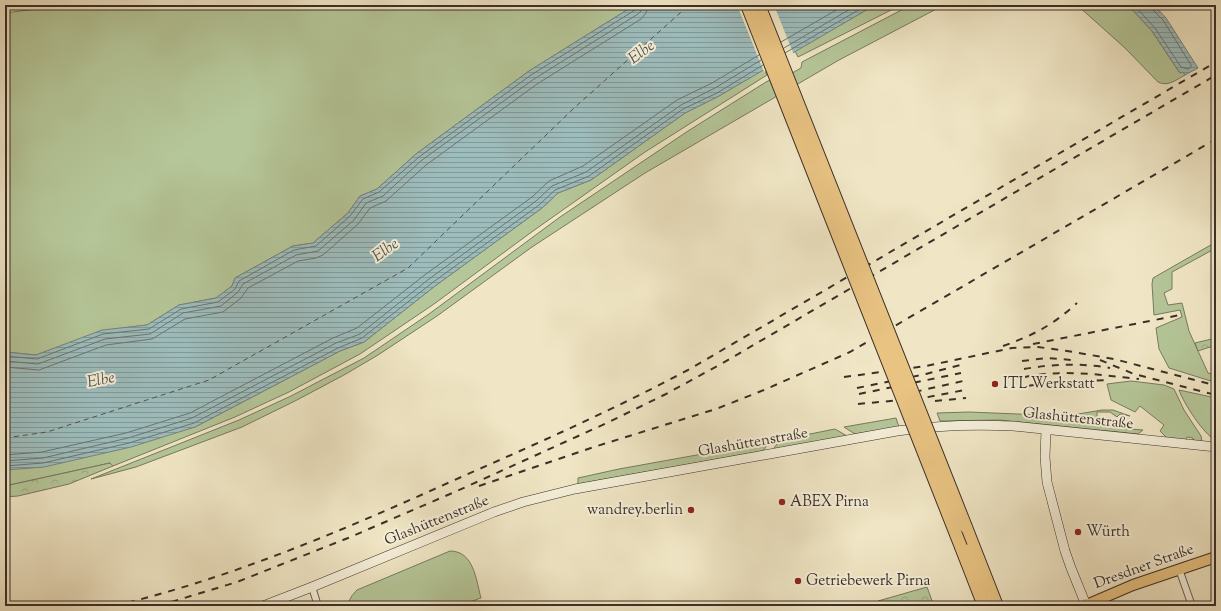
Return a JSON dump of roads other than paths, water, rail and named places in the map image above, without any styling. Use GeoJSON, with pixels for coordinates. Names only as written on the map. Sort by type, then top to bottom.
{"type":"FeatureCollection","features":[{"type":"Feature","properties":{"kind":"highway"},"geometry":{"type":"LineString","coordinates":[[747,5],[984,606]]}},
{"type":"Feature","properties":{"kind":"highway"},"geometry":{"type":"LineString","coordinates":[[759,5],[997,606]]}},
{"type":"Feature","properties":{"kind":"main road","name":"Dresdner Straße"},"geometry":{"type":"LineString","coordinates":[[1085,606],[1133,585],[1216,557]]}},
{"type":"Feature","properties":{"kind":"street","name":"Glashüttenstraße"},"geometry":{"type":"LineString","coordinates":[[262,606],[494,512],[523,502],[575,489],[925,427],[961,424],[986,424],[1216,447]]}},
{"type":"Feature","properties":{"kind":"street"},"geometry":{"type":"LineString","coordinates":[[1046,430],[1045,457],[1047,482],[1065,551],[1085,606]]}},
{"type":"Feature","properties":{"kind":"street"},"geometry":{"type":"LineString","coordinates":[[1179,569],[1192,606]]}},
{"type":"Feature","properties":{"kind":"street"},"geometry":{"type":"LineString","coordinates":[[312,587],[318,606]]}},
{"type":"Feature","properties":{"kind":"water","name":"Elbe"},"geometry":{"type":"Polygon","coordinates":[[[635,5],[875,5],[719,96],[685,113],[591,180],[558,193],[542,208],[435,286],[364,342],[340,351],[195,427],[131,447],[44,467],[5,470],[5,352],[36,355],[102,330],[147,325],[179,305],[216,298],[232,286],[235,278],[293,246],[313,243],[348,213],[360,196],[377,189],[416,154],[529,71],[635,5]]]}},
{"type":"Feature","properties":{"kind":"water"},"geometry":{"type":"Polygon","coordinates":[[[1128,5],[1154,5],[1166,18],[1198,68],[1185,75],[1183,72],[1180,73],[1152,31],[1128,5]]]}},
{"type":"Feature","properties":{"kind":"railway"},"geometry":{"type":"LineString","coordinates":[[114,606],[203,581],[290,550],[417,497],[631,399],[688,370],[1216,62]]}},
{"type":"Feature","properties":{"kind":"railway"},"geometry":{"type":"LineString","coordinates":[[158,606],[237,582],[348,538],[457,491],[609,422],[666,394],[721,364],[1216,75]]}},
{"type":"Feature","properties":{"kind":"railway"},"geometry":{"type":"LineString","coordinates":[[479,486],[597,446],[716,409],[764,390],[850,352],[1216,139]]}},
{"type":"Feature","properties":{"kind":"railway"},"geometry":{"type":"LineString","coordinates":[[1003,346],[1043,329],[1077,303]]}},
{"type":"Feature","properties":{"kind":"railway"},"geometry":{"type":"LineString","coordinates":[[1033,344],[1180,315]]}},
{"type":"Feature","properties":{"kind":"railway"},"geometry":{"type":"LineString","coordinates":[[844,377],[926,366],[1012,348],[1038,347],[1114,359],[1210,384]]}},
{"type":"Feature","properties":{"kind":"railway"},"geometry":{"type":"LineString","coordinates":[[1022,361],[1047,358],[1072,360]]}},
{"type":"Feature","properties":{"kind":"railway"},"geometry":{"type":"LineString","coordinates":[[1100,360],[1134,374],[1216,395]]}},
{"type":"Feature","properties":{"kind":"railway"},"geometry":{"type":"LineString","coordinates":[[857,388],[926,374],[964,364]]}},
{"type":"Feature","properties":{"kind":"railway"},"geometry":{"type":"LineString","coordinates":[[1024,369],[1067,365],[1088,365],[1110,368]]}},
{"type":"Feature","properties":{"kind":"railway"},"geometry":{"type":"LineString","coordinates":[[859,394],[961,373]]}},
{"type":"Feature","properties":{"kind":"railway"},"geometry":{"type":"LineString","coordinates":[[1025,377],[1054,373],[1068,373],[1096,374],[1139,379]]}},
{"type":"Feature","properties":{"kind":"railway"},"geometry":{"type":"LineString","coordinates":[[1027,386],[1054,382],[1110,380]]}},
{"type":"Feature","properties":{"kind":"railway"},"geometry":{"type":"LineString","coordinates":[[901,395],[963,381]]}},
{"type":"Feature","properties":{"kind":"railway"},"geometry":{"type":"LineString","coordinates":[[858,404],[923,398],[965,390]]}},
{"type":"Feature","properties":{"kind":"railway"},"geometry":{"type":"LineString","coordinates":[[935,401],[966,398]]}},
{"type":"Feature","properties":{"kind":"place","name":"ITL Werkstatt"},"geometry":{"type":"Point","coordinates":[995,384]}},
{"type":"Feature","properties":{"kind":"place","name":"ABEX Pirna"},"geometry":{"type":"Point","coordinates":[782,502]}},
{"type":"Feature","properties":{"kind":"place","name":"wandrey.berlin"},"geometry":{"type":"Point","coordinates":[691,510]}},
{"type":"Feature","properties":{"kind":"place","name":"Würth"},"geometry":{"type":"Point","coordinates":[1078,532]}},
{"type":"Feature","properties":{"kind":"place","name":"Getriebewerk Pirna"},"geometry":{"type":"Point","coordinates":[798,581]}}]}
